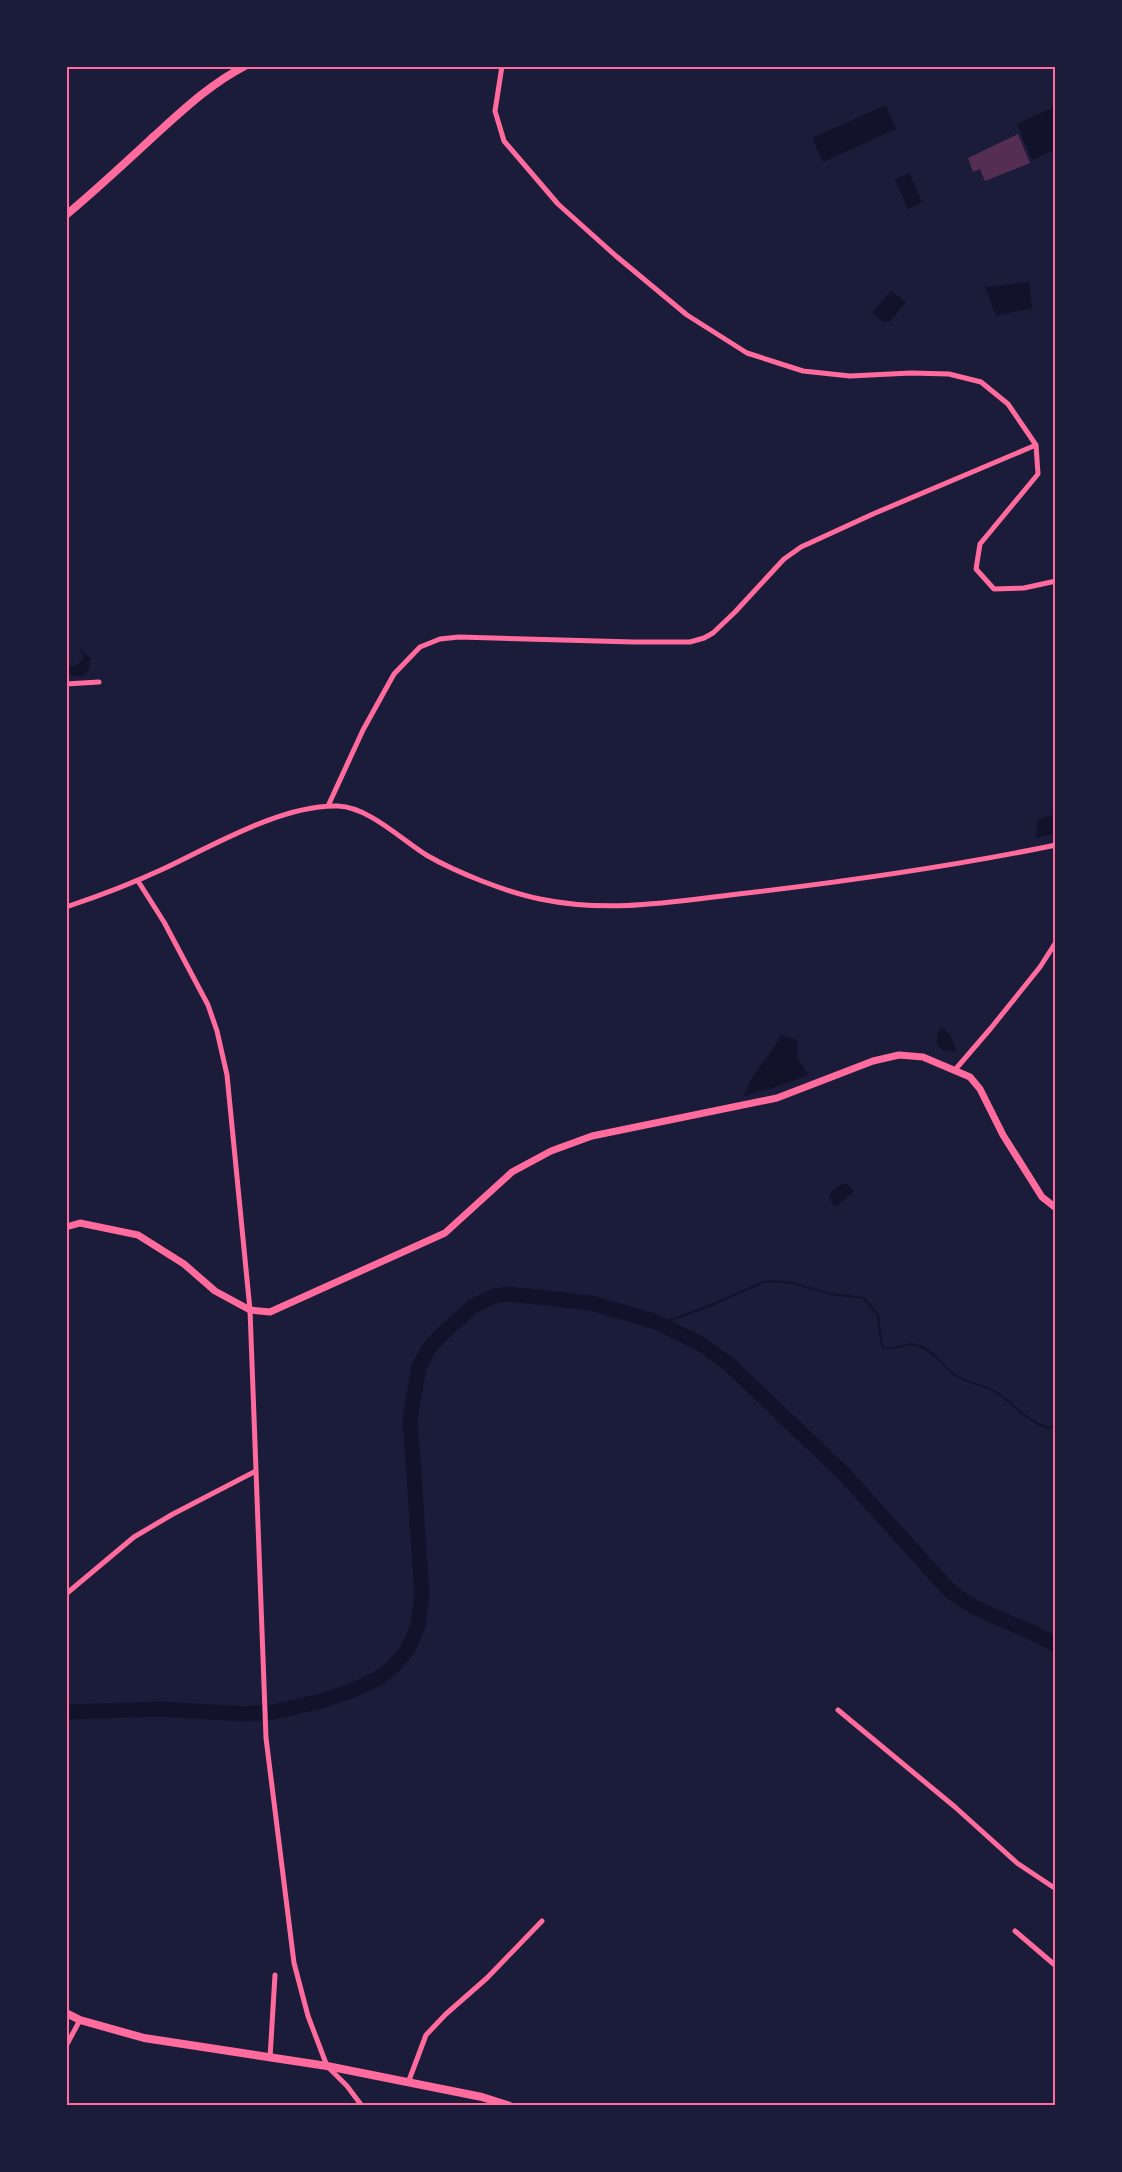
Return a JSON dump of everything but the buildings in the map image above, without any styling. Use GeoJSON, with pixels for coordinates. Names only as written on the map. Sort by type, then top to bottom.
{"type":"FeatureCollection","features":[{"type":"Feature","properties":{"kind":"highway"},"geometry":{"type":"LineString","coordinates":[[66,2013],[80,2020],[144,2038],[327,2066],[482,2097],[510,2106]]}},
{"type":"Feature","properties":{"kind":"main road"},"geometry":{"type":"LineString","coordinates":[[66,215],[184,109],[224,77],[245,66]]}},
{"type":"Feature","properties":{"kind":"street"},"geometry":{"type":"LineString","coordinates":[[502,66],[495,111],[504,141],[558,204],[687,315],[747,353],[803,371],[850,376],[949,374],[981,382],[1008,404],[1036,445],[1038,474],[980,544],[976,569],[994,589],[1024,588],[1056,581]]}},
{"type":"Feature","properties":{"kind":"street"},"geometry":{"type":"LineString","coordinates":[[328,806],[363,730],[394,674],[420,647],[440,639],[459,637],[633,642],[690,642],[704,638],[713,633],[735,612],[784,559],[801,547],[1036,445]]}},
{"type":"Feature","properties":{"kind":"street"},"geometry":{"type":"LineString","coordinates":[[66,684],[99,682]]}},
{"type":"Feature","properties":{"kind":"street"},"geometry":{"type":"LineString","coordinates":[[66,907],[138,881],[226,838],[278,817],[310,808],[328,806],[358,811],[444,864],[508,890],[549,901],[611,907],[671,903],[980,861],[1056,845]]}},
{"type":"Feature","properties":{"kind":"street"},"geometry":{"type":"LineString","coordinates":[[138,881],[164,922],[208,1005],[218,1031],[227,1075],[250,1310],[266,1738],[294,1963],[308,2016],[327,2066],[347,2086],[362,2106]]}},
{"type":"Feature","properties":{"kind":"street"},"geometry":{"type":"LineString","coordinates":[[954,1071],[991,1029],[1040,967],[1056,942]]}},
{"type":"Feature","properties":{"kind":"street"},"geometry":{"type":"LineString","coordinates":[[66,1227],[80,1224],[138,1235],[184,1264],[215,1291],[250,1310],[270,1312],[445,1233],[512,1172],[551,1151],[592,1136],[777,1098],[873,1060],[899,1055],[923,1058],[970,1077],[980,1089],[1003,1135],[1042,1197],[1056,1208]]}},
{"type":"Feature","properties":{"kind":"street"},"geometry":{"type":"LineString","coordinates":[[66,1594],[134,1537],[256,1471]]}},
{"type":"Feature","properties":{"kind":"street"},"geometry":{"type":"LineString","coordinates":[[838,1710],[955,1807],[1017,1863],[1056,1889]]}},
{"type":"Feature","properties":{"kind":"street"},"geometry":{"type":"LineString","coordinates":[[408,2082],[426,2035],[487,1978],[542,1921]]}},
{"type":"Feature","properties":{"kind":"street"},"geometry":{"type":"LineString","coordinates":[[1015,1930],[1056,1966]]}},
{"type":"Feature","properties":{"kind":"street"},"geometry":{"type":"LineString","coordinates":[[270,2058],[275,1975]]}},
{"type":"Feature","properties":{"kind":"street"},"geometry":{"type":"LineString","coordinates":[[66,2046],[80,2020]]}},
{"type":"Feature","properties":{"kind":"shaded area"},"geometry":{"type":"Polygon","coordinates":[[[886,105],[896,129],[823,162],[812,138],[886,105]]]}},
{"type":"Feature","properties":{"kind":"shaded area"},"geometry":{"type":"Polygon","coordinates":[[[1056,106],[1056,149],[1032,160],[1017,124],[1056,106]]]}},
{"type":"Feature","properties":{"kind":"shaded area"},"geometry":{"type":"Polygon","coordinates":[[[909,173],[922,202],[908,209],[895,179],[909,173]]]}},
{"type":"Feature","properties":{"kind":"shaded area"},"geometry":{"type":"Polygon","coordinates":[[[1029,282],[1032,308],[996,316],[985,287],[1029,282]]]}},
{"type":"Feature","properties":{"kind":"shaded area"},"geometry":{"type":"Polygon","coordinates":[[[891,291],[906,302],[889,322],[883,322],[872,313],[891,291]]]}},
{"type":"Feature","properties":{"kind":"shaded area"},"geometry":{"type":"Polygon","coordinates":[[[82,649],[91,659],[88,672],[80,677],[68,674],[67,665],[75,666],[84,659],[80,650],[82,649]]]}},
{"type":"Feature","properties":{"kind":"shaded area"},"geometry":{"type":"Polygon","coordinates":[[[1056,814],[1056,834],[1036,838],[1038,820],[1056,814]]]}},
{"type":"Feature","properties":{"kind":"shaded area"},"geometry":{"type":"Polygon","coordinates":[[[943,1028],[950,1034],[957,1051],[946,1051],[939,1048],[937,1041],[939,1030],[943,1028]]]}},
{"type":"Feature","properties":{"kind":"shaded area"},"geometry":{"type":"Polygon","coordinates":[[[781,1035],[797,1040],[797,1057],[808,1075],[744,1096],[751,1080],[781,1035]]]}},
{"type":"Feature","properties":{"kind":"shaded area"},"geometry":{"type":"Polygon","coordinates":[[[846,1183],[854,1191],[836,1207],[829,1199],[831,1193],[846,1183]]]}},
{"type":"Feature","properties":{"kind":"waterway"},"geometry":{"type":"LineString","coordinates":[[660,1324],[764,1282],[792,1283],[831,1294],[864,1298],[878,1315],[881,1342],[884,1348],[911,1344],[925,1348],[963,1380],[994,1391],[1040,1425],[1048,1428],[1056,1426]]}},
{"type":"Feature","properties":{"kind":"waterway"},"geometry":{"type":"LineString","coordinates":[[66,1712],[160,1709],[245,1714],[273,1712],[321,1701],[351,1691],[377,1679],[393,1667],[408,1649],[418,1626],[422,1595],[410,1417],[419,1367],[429,1348],[472,1307],[494,1296],[509,1294],[591,1303],[654,1321],[701,1344],[730,1365],[844,1474],[949,1590],[974,1607],[1056,1645]]}}]}
